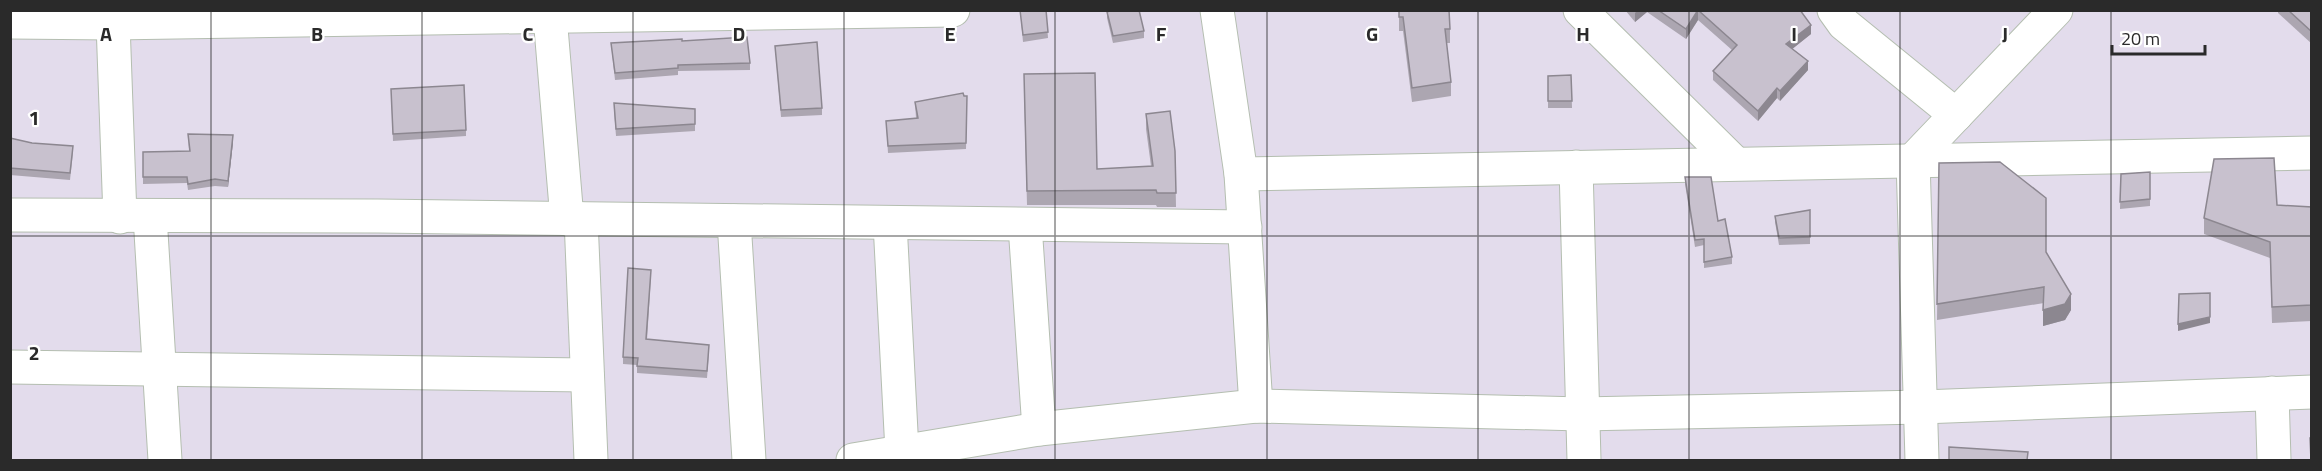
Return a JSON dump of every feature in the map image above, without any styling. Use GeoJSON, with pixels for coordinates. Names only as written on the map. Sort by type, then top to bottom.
{"type":"FeatureCollection","features":[{"type":"Feature","properties":{"kind":"street"},"geometry":{"type":"LineString","coordinates":[[1217,10],[1241,174],[1256,406]]}},
{"type":"Feature","properties":{"kind":"street"},"geometry":{"type":"LineString","coordinates":[[1580,10],[1735,163]]}},
{"type":"Feature","properties":{"kind":"street"},"geometry":{"type":"LineString","coordinates":[[1834,10],[1844,24],[1956,115]]}},
{"type":"Feature","properties":{"kind":"street"},"geometry":{"type":"LineString","coordinates":[[1922,460],[1913,160],[2056,10]]}},
{"type":"Feature","properties":{"kind":"street"},"geometry":{"type":"LineString","coordinates":[[10,22],[113,23],[229,15],[941,11]]}},
{"type":"Feature","properties":{"kind":"street"},"geometry":{"type":"LineString","coordinates":[[547,13],[574,219],[587,375],[591,460]]}},
{"type":"Feature","properties":{"kind":"street"},"geometry":{"type":"LineString","coordinates":[[113,23],[135,217],[161,369],[165,460]]}},
{"type":"Feature","properties":{"kind":"street"},"geometry":{"type":"LineString","coordinates":[[1241,174],[2312,153]]}},
{"type":"Feature","properties":{"kind":"street"},"geometry":{"type":"LineString","coordinates":[[1576,167],[1584,460]]}},
{"type":"Feature","properties":{"kind":"street"},"geometry":{"type":"LineString","coordinates":[[10,215],[1245,227]]}},
{"type":"Feature","properties":{"kind":"street"},"geometry":{"type":"LineString","coordinates":[[734,221],[749,460]]}},
{"type":"Feature","properties":{"kind":"street"},"geometry":{"type":"LineString","coordinates":[[890,223],[902,451]]}},
{"type":"Feature","properties":{"kind":"street"},"geometry":{"type":"LineString","coordinates":[[1025,225],[1039,429]]}},
{"type":"Feature","properties":{"kind":"street"},"geometry":{"type":"LineString","coordinates":[[10,367],[587,375]]}},
{"type":"Feature","properties":{"kind":"street"},"geometry":{"type":"LineString","coordinates":[[854,460],[1039,429],[1256,406],[1581,414],[1922,407],[2312,392]]}},
{"type":"Feature","properties":{"kind":"street"},"geometry":{"type":"LineString","coordinates":[[2272,393],[2274,460]]}},
{"type":"Feature","properties":{"kind":"building"},"geometry":{"type":"Polygon","coordinates":[[[1020,10],[1046,10],[1048,32],[1023,35],[1020,10]]]}},
{"type":"Feature","properties":{"kind":"building"},"geometry":{"type":"Polygon","coordinates":[[[1139,10],[1144,31],[1113,36],[1107,12],[1139,10]]]}},
{"type":"Feature","properties":{"kind":"building"},"geometry":{"type":"Polygon","coordinates":[[[1399,10],[1449,10],[1450,29],[1445,29],[1451,82],[1412,88],[1403,17],[1399,17],[1399,10]]]}},
{"type":"Feature","properties":{"kind":"building"},"geometry":{"type":"Polygon","coordinates":[[[1658,10],[1698,10],[1686,29],[1658,10]]]}},
{"type":"Feature","properties":{"kind":"building"},"geometry":{"type":"Polygon","coordinates":[[[1698,10],[1800,10],[1811,25],[1786,44],[1808,61],[1780,91],[1777,88],[1758,111],[1713,71],[1737,45],[1698,10]]]}},
{"type":"Feature","properties":{"kind":"building"},"geometry":{"type":"Polygon","coordinates":[[[2288,10],[2312,10],[2312,32],[2288,10]]]}},
{"type":"Feature","properties":{"kind":"building"},"geometry":{"type":"Polygon","coordinates":[[[747,37],[750,63],[678,65],[678,68],[615,73],[611,43],[747,37]]]}},
{"type":"Feature","properties":{"kind":"building"},"geometry":{"type":"Polygon","coordinates":[[[817,42],[822,108],[781,110],[775,46],[817,42]]]}},
{"type":"Feature","properties":{"kind":"building"},"geometry":{"type":"Polygon","coordinates":[[[1095,73],[1097,169],[1153,166],[1146,114],[1170,111],[1175,151],[1176,193],[1157,193],[1156,190],[1027,191],[1024,74],[1095,73]]]}},
{"type":"Feature","properties":{"kind":"building"},"geometry":{"type":"Polygon","coordinates":[[[1571,75],[1572,101],[1548,101],[1548,76],[1571,75]]]}},
{"type":"Feature","properties":{"kind":"building"},"geometry":{"type":"Polygon","coordinates":[[[464,85],[466,130],[393,134],[391,89],[464,85]]]}},
{"type":"Feature","properties":{"kind":"building"},"geometry":{"type":"Polygon","coordinates":[[[963,93],[967,96],[966,143],[888,146],[886,121],[918,118],[915,102],[963,93]]]}},
{"type":"Feature","properties":{"kind":"building"},"geometry":{"type":"Polygon","coordinates":[[[614,103],[695,109],[695,124],[616,129],[614,103]]]}},
{"type":"Feature","properties":{"kind":"building"},"geometry":{"type":"Polygon","coordinates":[[[188,134],[233,135],[228,181],[215,179],[188,184],[187,177],[143,177],[143,152],[190,151],[188,134]]]}},
{"type":"Feature","properties":{"kind":"building"},"geometry":{"type":"Polygon","coordinates":[[[10,138],[32,143],[73,146],[70,173],[10,168],[10,138]]]}},
{"type":"Feature","properties":{"kind":"building"},"geometry":{"type":"Polygon","coordinates":[[[2274,158],[2277,205],[2312,207],[2312,305],[2272,307],[2270,242],[2204,218],[2214,159],[2274,158]]]}},
{"type":"Feature","properties":{"kind":"building"},"geometry":{"type":"Polygon","coordinates":[[[2000,162],[2046,198],[2046,252],[2071,294],[2065,304],[2043,310],[2044,287],[1937,304],[1939,163],[2000,162]]]}},
{"type":"Feature","properties":{"kind":"building"},"geometry":{"type":"Polygon","coordinates":[[[2150,172],[2150,199],[2120,202],[2121,174],[2150,172]]]}},
{"type":"Feature","properties":{"kind":"building"},"geometry":{"type":"Polygon","coordinates":[[[1685,177],[1711,177],[1718,221],[1725,219],[1732,257],[1704,262],[1704,239],[1695,240],[1685,177]]]}},
{"type":"Feature","properties":{"kind":"building"},"geometry":{"type":"Polygon","coordinates":[[[1810,210],[1810,237],[1779,238],[1775,216],[1810,210]]]}},
{"type":"Feature","properties":{"kind":"building"},"geometry":{"type":"Polygon","coordinates":[[[628,268],[651,270],[646,339],[709,345],[707,371],[637,366],[638,358],[623,357],[628,268]]]}},
{"type":"Feature","properties":{"kind":"building"},"geometry":{"type":"Polygon","coordinates":[[[2210,293],[2210,317],[2178,324],[2179,294],[2210,293]]]}},
{"type":"Feature","properties":{"kind":"building"},"geometry":{"type":"Polygon","coordinates":[[[2310,438],[2312,438],[2312,460],[2311,460],[2310,438]]]}},
{"type":"Feature","properties":{"kind":"building"},"geometry":{"type":"Polygon","coordinates":[[[1949,447],[2028,452],[2027,460],[1949,460],[1949,447]]]}}]}
